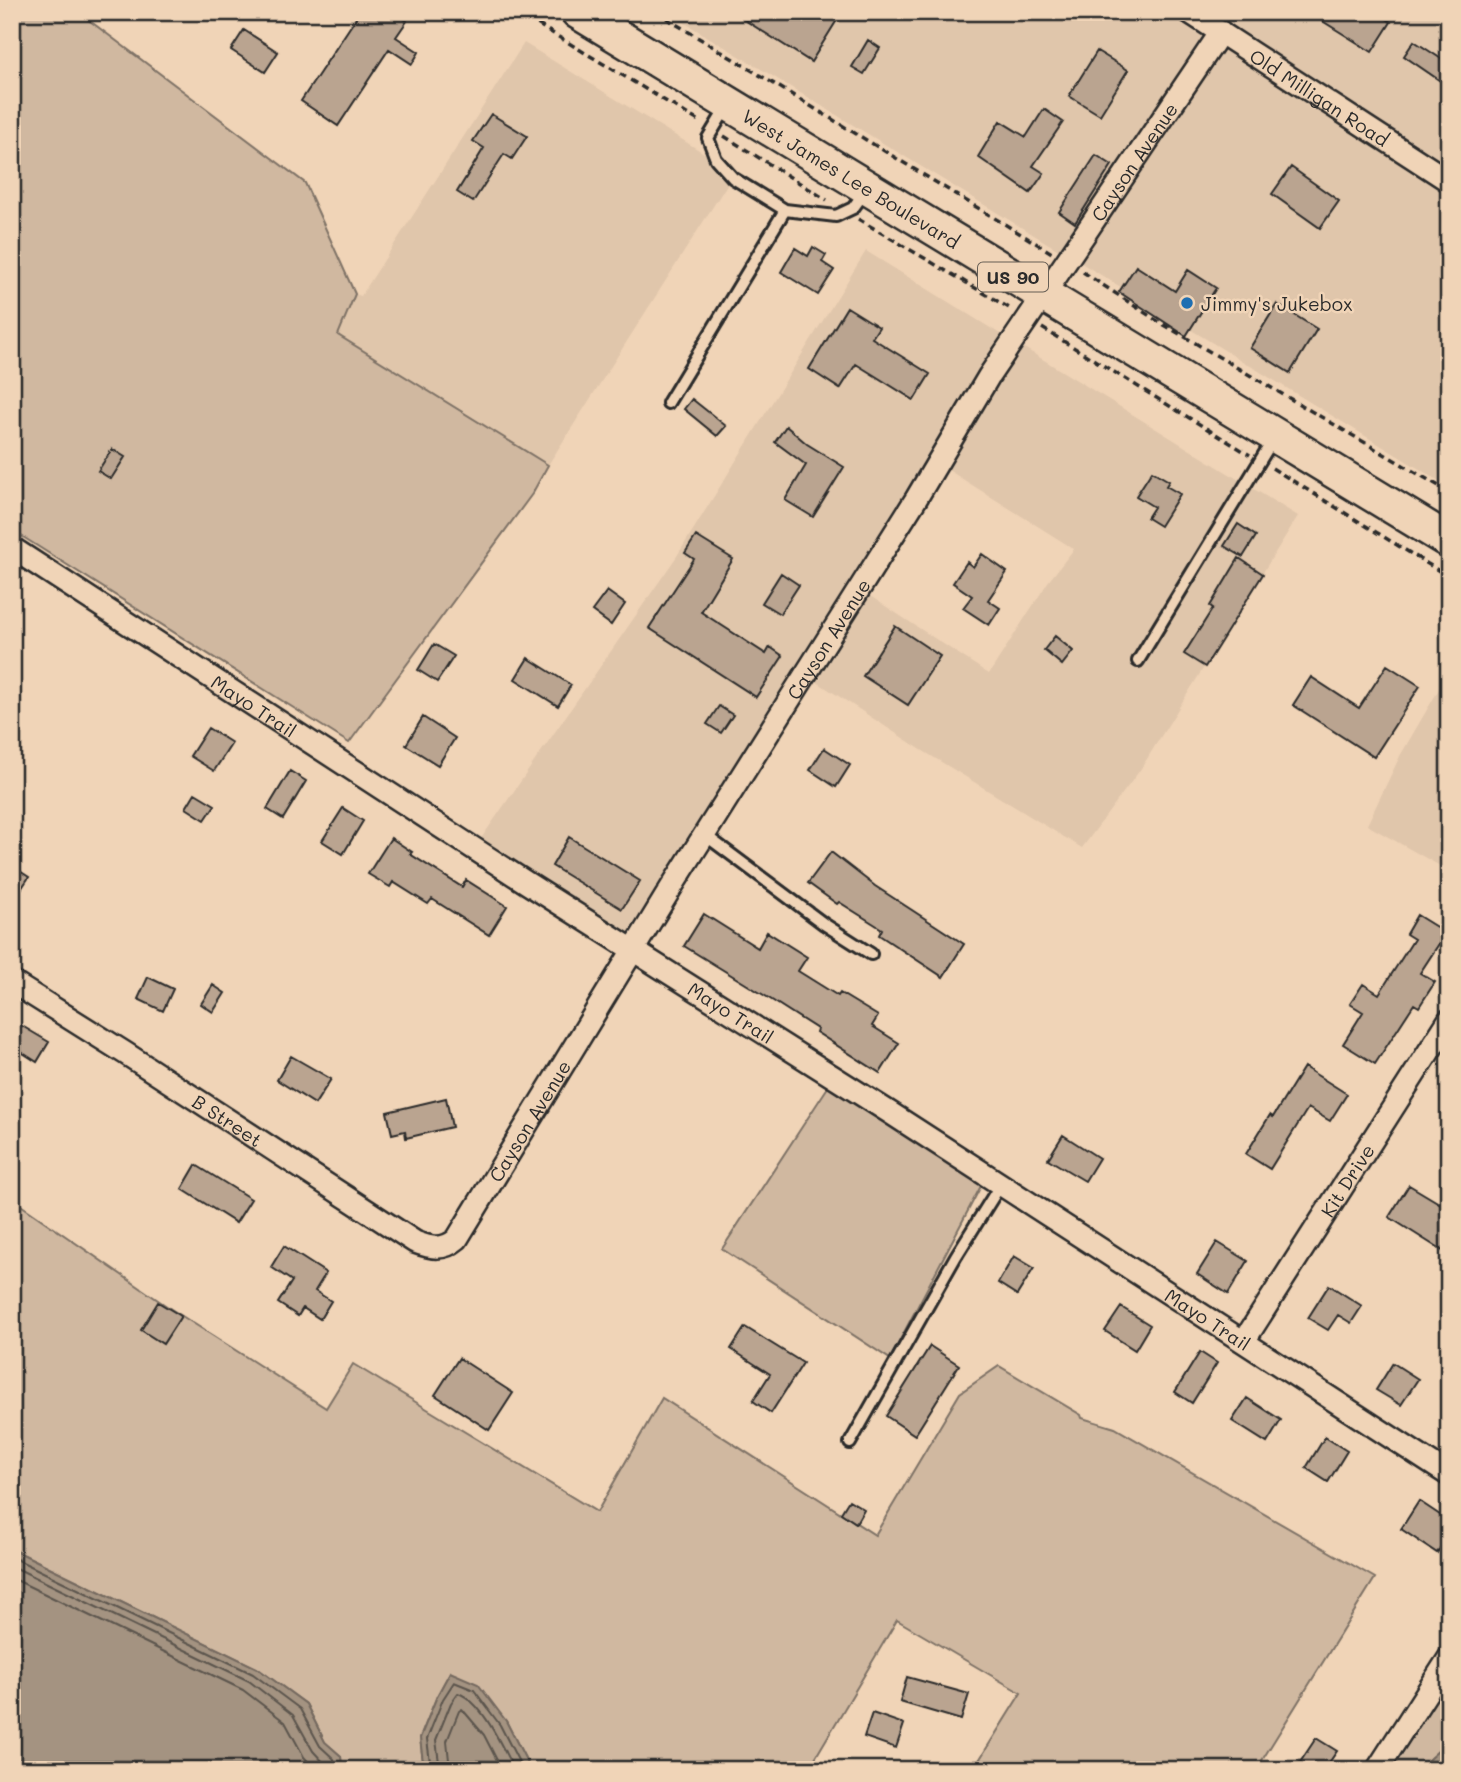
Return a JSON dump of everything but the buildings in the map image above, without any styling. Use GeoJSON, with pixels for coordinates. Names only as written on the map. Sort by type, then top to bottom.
{"type":"FeatureCollection","features":[{"type":"Feature","properties":{"kind":"main road","name":"West James Lee Boulevard"},"geometry":{"type":"LineString","coordinates":[[578,12],[721,116],[868,187],[1036,308],[1268,449],[1449,541]]}},
{"type":"Feature","properties":{"kind":"street","name":"Old Milligan Road"},"geometry":{"type":"LineString","coordinates":[[1189,12],[1449,181]]}},
{"type":"Feature","properties":{"kind":"street","name":"Cayson Avenue"},"geometry":{"type":"LineString","coordinates":[[444,1247],[457,1239],[634,949],[916,499],[989,376],[1221,32]]}},
{"type":"Feature","properties":{"kind":"street","name":"Mayo Trail"},"geometry":{"type":"LineString","coordinates":[[12,548],[527,883],[1002,1184],[1449,1475]]}},
{"type":"Feature","properties":{"kind":"street","name":"B Street"},"geometry":{"type":"LineString","coordinates":[[12,982],[415,1242],[432,1248],[444,1247]]}},
{"type":"Feature","properties":{"kind":"street","name":"Kit Drive"},"geometry":{"type":"LineString","coordinates":[[1244,1341],[1406,1083],[1449,1020]]}},
{"type":"Feature","properties":{"kind":"street"},"geometry":{"type":"LineString","coordinates":[[1377,1770],[1449,1658]]}},
{"type":"Feature","properties":{"kind":"lane"},"geometry":{"type":"LineString","coordinates":[[721,116],[708,138],[716,159],[733,178],[785,209],[836,216],[853,208],[868,187]]}},
{"type":"Feature","properties":{"kind":"lane"},"geometry":{"type":"LineString","coordinates":[[668,403],[785,209]]}},
{"type":"Feature","properties":{"kind":"lane"},"geometry":{"type":"LineString","coordinates":[[1138,661],[1268,449]]}},
{"type":"Feature","properties":{"kind":"lane"},"geometry":{"type":"LineString","coordinates":[[705,835],[824,924],[871,954]]}},
{"type":"Feature","properties":{"kind":"lane"},"geometry":{"type":"LineString","coordinates":[[850,1443],[950,1267],[1002,1184]]}},
{"type":"Feature","properties":{"kind":"path"},"geometry":{"type":"LineString","coordinates":[[517,12],[721,116],[846,212],[1036,308],[1268,449],[1449,577]]}},
{"type":"Feature","properties":{"kind":"shaded area"},"geometry":{"type":"Polygon","coordinates":[[[12,12],[78,12],[305,183],[355,294],[338,335],[548,465],[532,494],[349,743],[12,530],[12,12]]]}},
{"type":"Feature","properties":{"kind":"shaded area"},"geometry":{"type":"Polygon","coordinates":[[[667,12],[1169,12],[1204,34],[1062,252],[667,12]]]}},
{"type":"Feature","properties":{"kind":"shaded area"},"geometry":{"type":"Polygon","coordinates":[[[1209,12],[1449,12],[1449,169],[1420,149],[1209,12]]]}},
{"type":"Feature","properties":{"kind":"shaded area"},"geometry":{"type":"Polygon","coordinates":[[[524,43],[735,172],[548,465],[338,334],[355,294],[361,296],[524,43]]]}},
{"type":"Feature","properties":{"kind":"shaded area"},"geometry":{"type":"Polygon","coordinates":[[[1222,45],[1449,194],[1449,487],[1078,261],[1222,45]]]}},
{"type":"Feature","properties":{"kind":"shaded area"},"geometry":{"type":"Polygon","coordinates":[[[866,251],[1005,337],[632,935],[480,840],[677,556],[866,251]]]}},
{"type":"Feature","properties":{"kind":"shaded area"},"geometry":{"type":"Polygon","coordinates":[[[1021,346],[1298,516],[1140,770],[1082,848],[920,749],[814,680],[867,594],[989,674],[1048,582],[1074,549],[945,468],[1021,346]]]}},
{"type":"Feature","properties":{"kind":"shaded area"},"geometry":{"type":"Polygon","coordinates":[[[1449,672],[1449,871],[1367,825],[1400,756],[1449,672]]]}},
{"type":"Feature","properties":{"kind":"shaded area"},"geometry":{"type":"Polygon","coordinates":[[[828,1087],[982,1184],[890,1359],[722,1249],[828,1087]]]}},
{"type":"Feature","properties":{"kind":"shaded area"},"geometry":{"type":"Polygon","coordinates":[[[12,1199],[171,1309],[326,1408],[353,1364],[597,1512],[662,1398],[875,1535],[960,1393],[999,1366],[1082,1418],[1115,1428],[1375,1578],[1256,1770],[973,1770],[1021,1693],[897,1620],[808,1770],[531,1770],[506,1721],[450,1672],[420,1738],[424,1770],[342,1770],[341,1756],[325,1742],[306,1704],[257,1668],[12,1549],[12,1199]]]}},
{"type":"Feature","properties":{"kind":"shaded area"},"geometry":{"type":"Polygon","coordinates":[[[1449,1675],[1449,1741],[1417,1770],[1388,1770],[1449,1675]]]}},
{"type":"Feature","properties":{"kind":"water"},"geometry":{"type":"Polygon","coordinates":[[[12,1549],[257,1668],[306,1704],[325,1742],[341,1756],[342,1770],[12,1770],[12,1549]]]}},
{"type":"Feature","properties":{"kind":"water"},"geometry":{"type":"Polygon","coordinates":[[[450,1672],[478,1684],[506,1721],[531,1770],[424,1770],[420,1738],[450,1672]]]}},
{"type":"Feature","properties":{"kind":"water"},"geometry":{"type":"Polygon","coordinates":[[[1449,1741],[1449,1770],[1417,1770],[1449,1741]]]}},
{"type":"Feature","properties":{"kind":"place","name":"Jimmy's Jukebox"},"geometry":{"type":"Point","coordinates":[1187,303]}}]}
